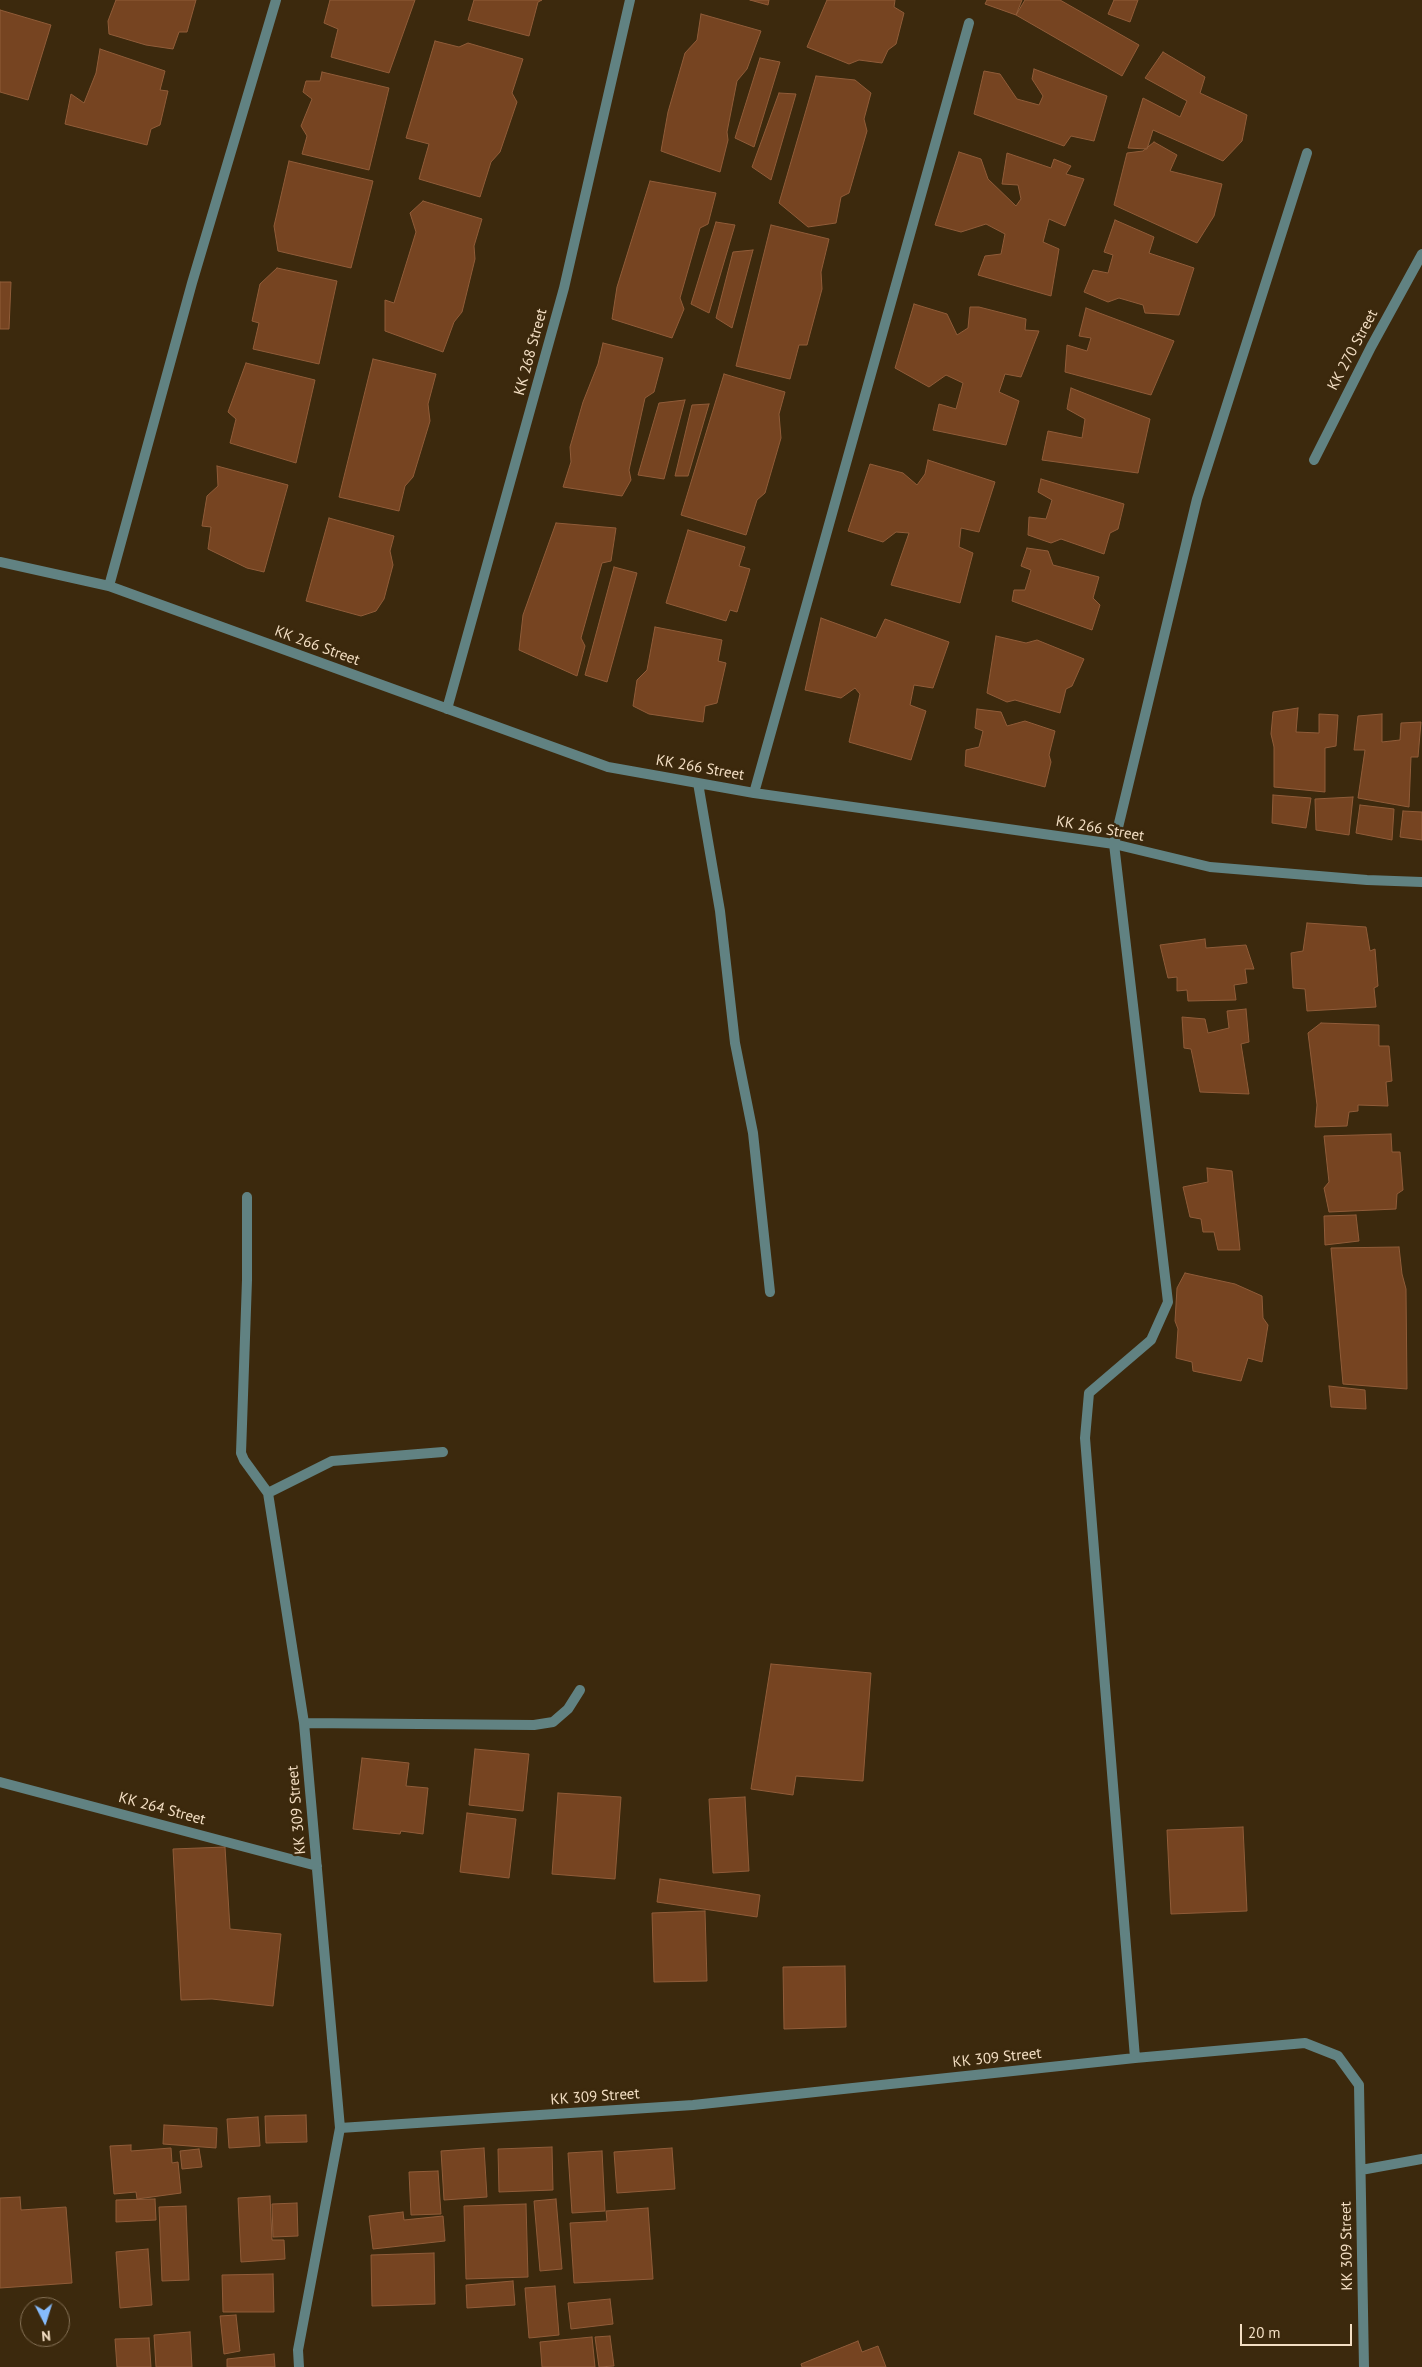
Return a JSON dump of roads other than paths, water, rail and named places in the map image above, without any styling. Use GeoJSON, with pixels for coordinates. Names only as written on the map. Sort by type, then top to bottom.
{"type":"FeatureCollection","features":[{"type":"Feature","properties":{"kind":"street"},"geometry":{"type":"LineString","coordinates":[[109,586],[192,283],[276,0]]}},
{"type":"Feature","properties":{"kind":"street","name":"KK 268 Street"},"geometry":{"type":"LineString","coordinates":[[447,709],[564,288],[630,0]]}},
{"type":"Feature","properties":{"kind":"street"},"geometry":{"type":"LineString","coordinates":[[754,793],[969,23]]}},
{"type":"Feature","properties":{"kind":"street"},"geometry":{"type":"LineString","coordinates":[[1135,2058],[1085,1438],[1089,1393],[1151,1340],[1168,1302],[1114,844],[1197,500],[1307,153]]}},
{"type":"Feature","properties":{"kind":"street","name":"KK 270 Street"},"geometry":{"type":"LineString","coordinates":[[1314,460],[1371,347],[1422,254]]}},
{"type":"Feature","properties":{"kind":"street","name":"KK 266 Street"},"geometry":{"type":"LineString","coordinates":[[0,562],[109,586],[608,767],[754,793],[1114,844],[1210,867],[1367,880],[1422,882]]}},
{"type":"Feature","properties":{"kind":"street"},"geometry":{"type":"LineString","coordinates":[[698,783],[720,912],[735,1043],[752,1133],[770,1292]]}},
{"type":"Feature","properties":{"kind":"street"},"geometry":{"type":"LineString","coordinates":[[247,1197],[247,1280],[240,1453],[268,1493],[332,1461],[442,1452]]}},
{"type":"Feature","properties":{"kind":"street","name":"KK 309 Street"},"geometry":{"type":"LineString","coordinates":[[268,1493],[304,1724],[340,2128],[298,2350],[300,2367]]}},
{"type":"Feature","properties":{"kind":"street"},"geometry":{"type":"LineString","coordinates":[[304,1724],[534,1725],[553,1722],[568,1709],[580,1690]]}},
{"type":"Feature","properties":{"kind":"street","name":"KK 264 Street"},"geometry":{"type":"LineString","coordinates":[[0,1782],[317,1866]]}},
{"type":"Feature","properties":{"kind":"street","name":"KK 309 Street"},"geometry":{"type":"LineString","coordinates":[[340,2128],[693,2105],[1135,2058],[1305,2043],[1338,2056],[1359,2085],[1364,2367]]}},
{"type":"Feature","properties":{"kind":"street"},"geometry":{"type":"LineString","coordinates":[[1361,2170],[1422,2159]]}}]}
